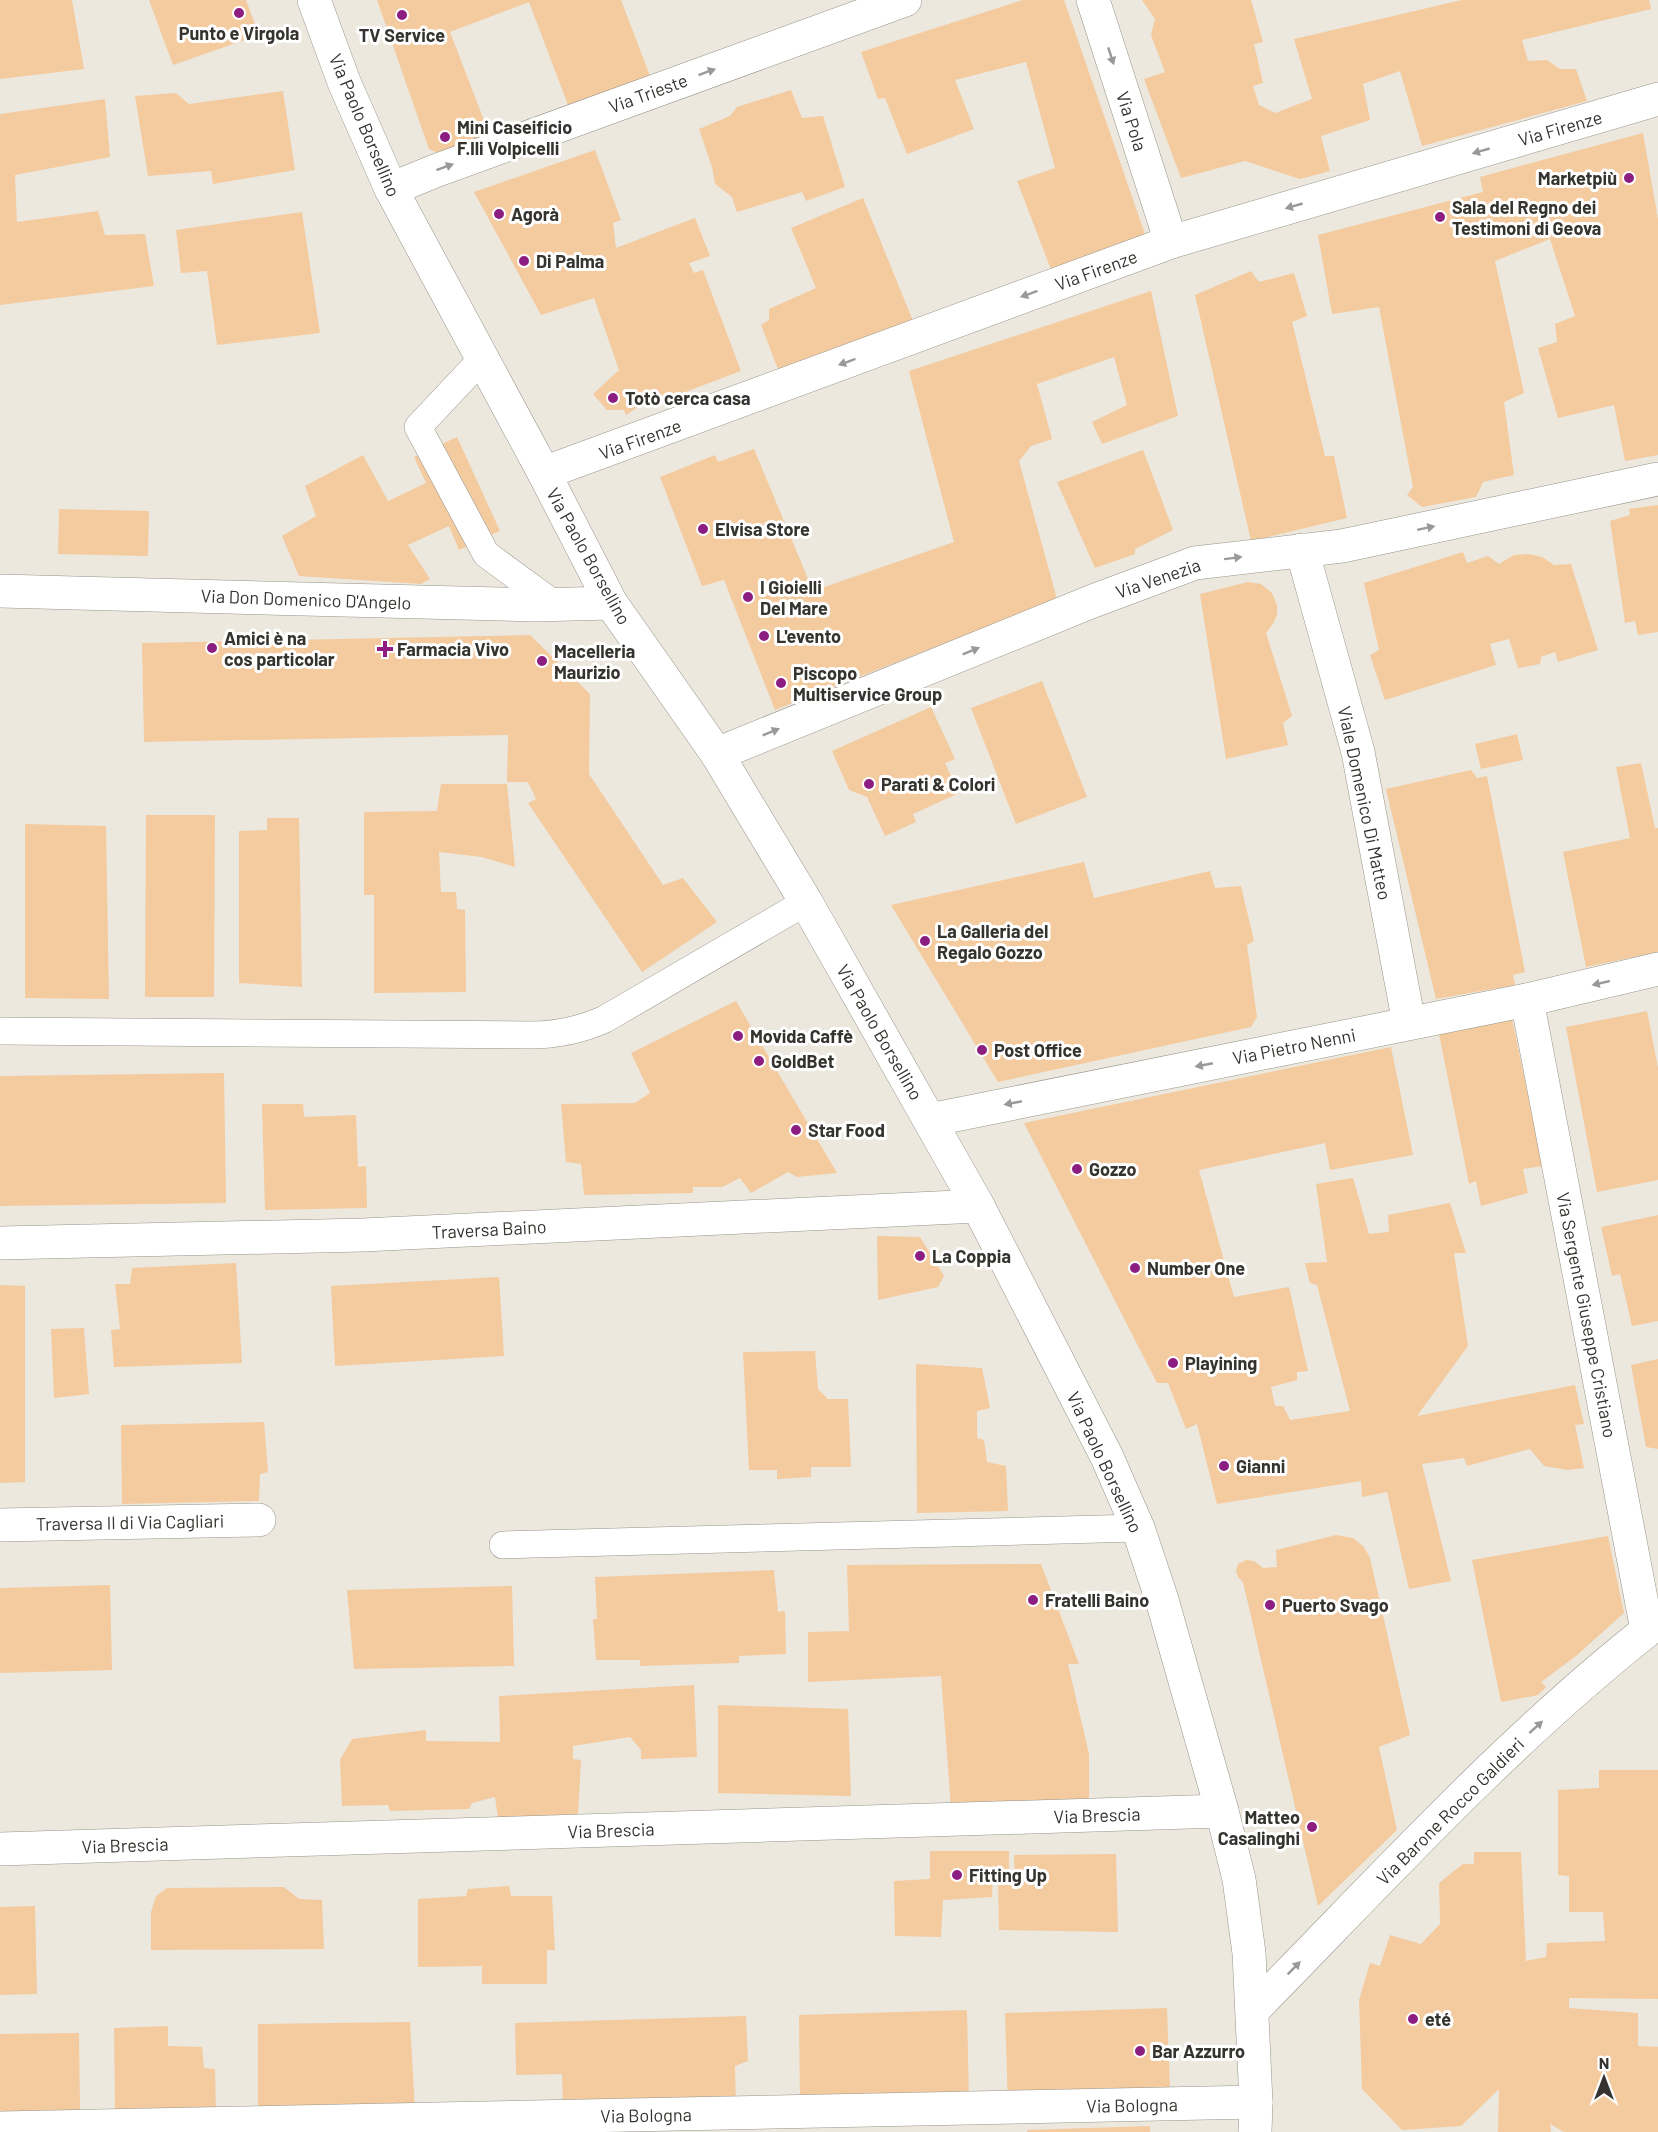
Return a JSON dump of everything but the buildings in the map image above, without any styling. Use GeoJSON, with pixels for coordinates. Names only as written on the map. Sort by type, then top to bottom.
{"type":"FeatureCollection","features":[{"type":"Feature","properties":{"kind":"street","name":"Via Paolo Borsellino"},"geometry":{"type":"LineString","coordinates":[[314,0],[344,81],[391,189],[611,603],[717,754],[806,902],[978,1206],[1107,1458],[1138,1528],[1162,1600],[1222,1811],[1239,1880],[1250,1953],[1255,2117]]}},
{"type":"Feature","properties":{"kind":"street","name":"Via Trieste"},"geometry":{"type":"LineString","coordinates":[[391,189],[905,0]]}},
{"type":"Feature","properties":{"kind":"street","name":"Via Pola"},"geometry":{"type":"LineString","coordinates":[[1093,0],[1172,242]]}},
{"type":"Feature","properties":{"kind":"street","name":"Via Firenze"},"geometry":{"type":"LineString","coordinates":[[544,474],[1172,242],[1658,99]]}},
{"type":"Feature","properties":{"kind":"street","name":"Via Venezia"},"geometry":{"type":"LineString","coordinates":[[717,754],[1083,606],[1196,563],[1342,546],[1658,479]]}},
{"type":"Feature","properties":{"kind":"street","name":"Viale Domenico Di Matteo"},"geometry":{"type":"LineString","coordinates":[[1302,550],[1358,752],[1409,1023]]}},
{"type":"Feature","properties":{"kind":"street","name":"Via Don Domenico D'Angelo"},"geometry":{"type":"LineString","coordinates":[[0,591],[554,604],[611,603]]}},
{"type":"Feature","properties":{"kind":"street","name":"Via Pietro Nenni"},"geometry":{"type":"LineString","coordinates":[[930,1120],[1527,1000],[1658,969]]}},
{"type":"Feature","properties":{"kind":"street","name":"Via Sergente Giuseppe Cristiano"},"geometry":{"type":"LineString","coordinates":[[1527,1000],[1653,1626]]}},
{"type":"Feature","properties":{"kind":"street","name":"Traversa Baino"},"geometry":{"type":"LineString","coordinates":[[0,1243],[363,1235],[978,1206]]}},
{"type":"Feature","properties":{"kind":"street","name":"Traversa II di Via Cagliari"},"geometry":{"type":"LineString","coordinates":[[0,1525],[259,1520]]}},
{"type":"Feature","properties":{"kind":"street","name":"Via Barone Rocco Galdieri"},"geometry":{"type":"LineString","coordinates":[[1252,2010],[1479,1778],[1605,1663],[1653,1626]]}},
{"type":"Feature","properties":{"kind":"street","name":"Via Brescia"},"geometry":{"type":"LineString","coordinates":[[0,1849],[1222,1811]]}},
{"type":"Feature","properties":{"kind":"street","name":"Via Bologna"},"geometry":{"type":"LineString","coordinates":[[0,2128],[1255,2117]]}},
{"type":"Feature","properties":{"kind":"lane"},"geometry":{"type":"LineString","coordinates":[[482,359],[418,426],[486,555],[554,604]]}},
{"type":"Feature","properties":{"kind":"lane"},"geometry":{"type":"LineString","coordinates":[[0,1031],[518,1035],[549,1035],[569,1032],[589,1027],[806,902]]}},
{"type":"Feature","properties":{"kind":"lane"},"geometry":{"type":"LineString","coordinates":[[503,1545],[1138,1528]]}},
{"type":"Feature","properties":{"kind":"place","name":"Punto e Virgola"},"geometry":{"type":"Point","coordinates":[239,13]}},
{"type":"Feature","properties":{"kind":"place","name":"TV Service"},"geometry":{"type":"Point","coordinates":[402,15]}},
{"type":"Feature","properties":{"kind":"place","name":"Mini Caseificio F.lli Volpicelli"},"geometry":{"type":"Point","coordinates":[445,137]}},
{"type":"Feature","properties":{"kind":"place","name":"Marketpiù"},"geometry":{"type":"Point","coordinates":[1629,178]}},
{"type":"Feature","properties":{"kind":"place","name":"Agorà"},"geometry":{"type":"Point","coordinates":[499,214]}},
{"type":"Feature","properties":{"kind":"place","name":"Sala del Regno dei Testimoni di Geova"},"geometry":{"type":"Point","coordinates":[1440,217]}},
{"type":"Feature","properties":{"kind":"place","name":"Di Palma"},"geometry":{"type":"Point","coordinates":[524,261]}},
{"type":"Feature","properties":{"kind":"place","name":"Totò cerca casa"},"geometry":{"type":"Point","coordinates":[613,398]}},
{"type":"Feature","properties":{"kind":"place","name":"Elvisa Store"},"geometry":{"type":"Point","coordinates":[703,529]}},
{"type":"Feature","properties":{"kind":"place","name":"I Gioielli Del Mare"},"geometry":{"type":"Point","coordinates":[748,597]}},
{"type":"Feature","properties":{"kind":"place","name":"L'evento"},"geometry":{"type":"Point","coordinates":[764,636]}},
{"type":"Feature","properties":{"kind":"place","name":"Amici è na cos particolar"},"geometry":{"type":"Point","coordinates":[212,648]}},
{"type":"Feature","properties":{"kind":"place","name":"Farmacia Vivo"},"geometry":{"type":"Point","coordinates":[385,649]}},
{"type":"Feature","properties":{"kind":"place","name":"Macelleria Maurizio"},"geometry":{"type":"Point","coordinates":[542,661]}},
{"type":"Feature","properties":{"kind":"place","name":"Piscopo Multiservice Group"},"geometry":{"type":"Point","coordinates":[781,683]}},
{"type":"Feature","properties":{"kind":"place","name":"Parati & Colori"},"geometry":{"type":"Point","coordinates":[869,784]}},
{"type":"Feature","properties":{"kind":"place","name":"La Galleria del Regalo Gozzo"},"geometry":{"type":"Point","coordinates":[925,941]}},
{"type":"Feature","properties":{"kind":"place","name":"Movida Caffè"},"geometry":{"type":"Point","coordinates":[738,1036]}},
{"type":"Feature","properties":{"kind":"place","name":"Post Office"},"geometry":{"type":"Point","coordinates":[982,1050]}},
{"type":"Feature","properties":{"kind":"place","name":"GoldBet"},"geometry":{"type":"Point","coordinates":[759,1061]}},
{"type":"Feature","properties":{"kind":"place","name":"Star Food"},"geometry":{"type":"Point","coordinates":[796,1130]}},
{"type":"Feature","properties":{"kind":"place","name":"Gozzo"},"geometry":{"type":"Point","coordinates":[1077,1169]}},
{"type":"Feature","properties":{"kind":"place","name":"La Coppia"},"geometry":{"type":"Point","coordinates":[920,1256]}},
{"type":"Feature","properties":{"kind":"place","name":"Number One"},"geometry":{"type":"Point","coordinates":[1135,1268]}},
{"type":"Feature","properties":{"kind":"place","name":"Playining"},"geometry":{"type":"Point","coordinates":[1173,1363]}},
{"type":"Feature","properties":{"kind":"place","name":"Gianni"},"geometry":{"type":"Point","coordinates":[1224,1466]}},
{"type":"Feature","properties":{"kind":"place","name":"Fratelli Baino"},"geometry":{"type":"Point","coordinates":[1033,1600]}},
{"type":"Feature","properties":{"kind":"place","name":"Puerto Svago"},"geometry":{"type":"Point","coordinates":[1270,1605]}},
{"type":"Feature","properties":{"kind":"place","name":"Matteo Casalinghi"},"geometry":{"type":"Point","coordinates":[1312,1827]}},
{"type":"Feature","properties":{"kind":"place","name":"Fitting Up"},"geometry":{"type":"Point","coordinates":[957,1875]}},
{"type":"Feature","properties":{"kind":"place","name":"eté"},"geometry":{"type":"Point","coordinates":[1413,2019]}},
{"type":"Feature","properties":{"kind":"place","name":"Bar Azzurro"},"geometry":{"type":"Point","coordinates":[1140,2051]}}]}
